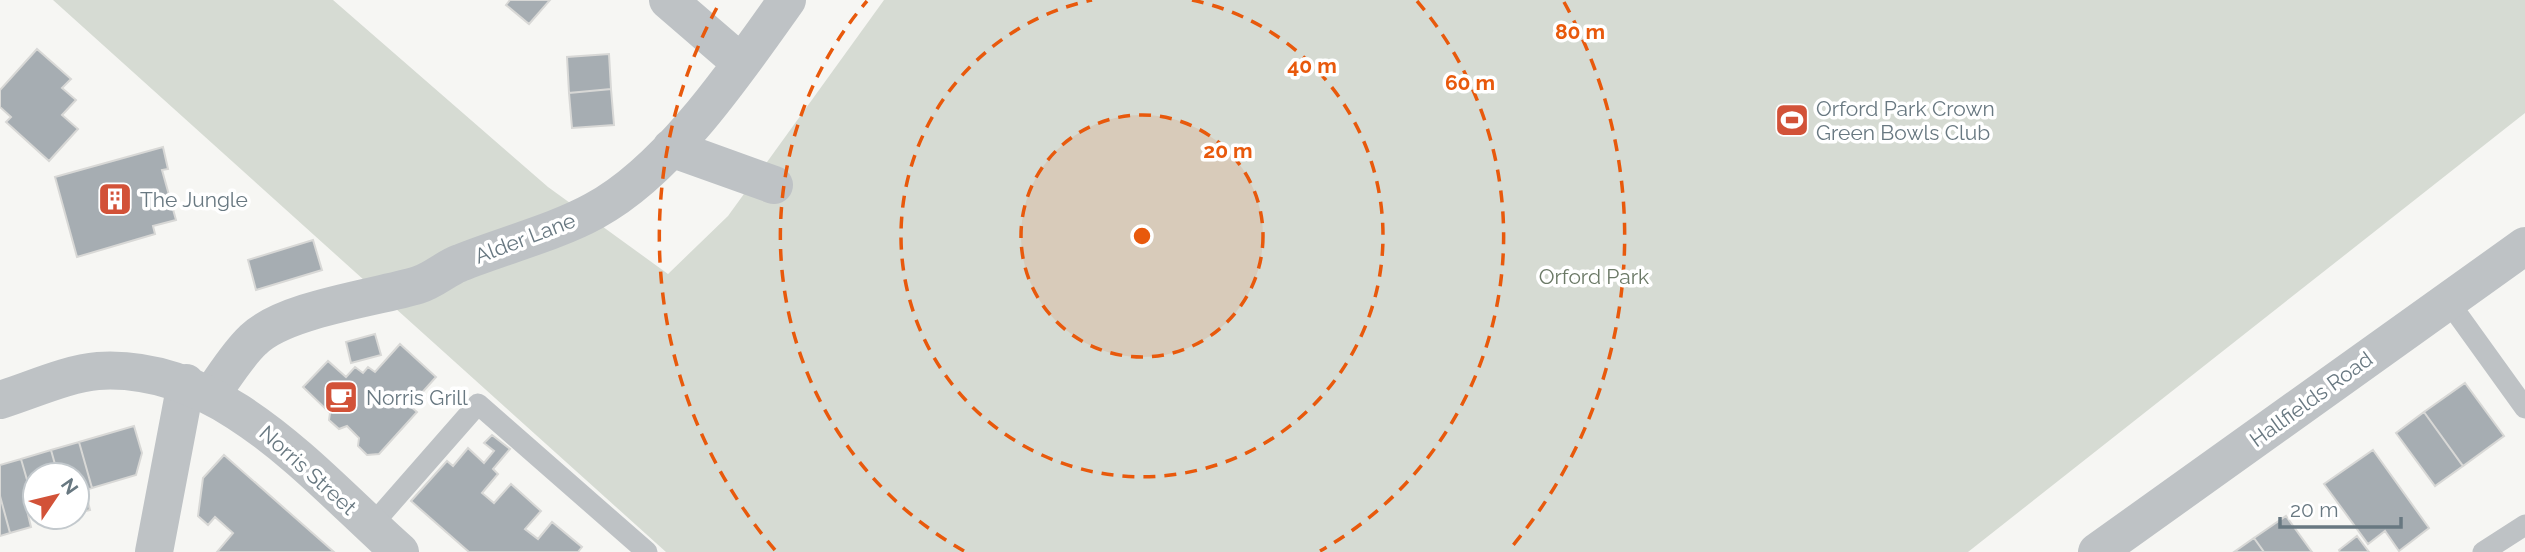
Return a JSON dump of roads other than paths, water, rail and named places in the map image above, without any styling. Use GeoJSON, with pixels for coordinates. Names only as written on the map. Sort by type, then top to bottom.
{"type":"FeatureCollection","features":[{"type":"Feature","properties":{"kind":"street"},"geometry":{"type":"LineString","coordinates":[[668,0],[741,63]]}},
{"type":"Feature","properties":{"kind":"street","name":"Alder Lane"},"geometry":{"type":"LineString","coordinates":[[198,389],[253,340],[294,317],[421,284],[454,265],[594,212],[621,193],[671,148],[741,63],[787,0]]}},
{"type":"Feature","properties":{"kind":"street"},"geometry":{"type":"LineString","coordinates":[[671,148],[774,185]]}},
{"type":"Feature","properties":{"kind":"street","name":"Hallfields Road"},"geometry":{"type":"LineString","coordinates":[[2097,552],[2525,246]]}},
{"type":"Feature","properties":{"kind":"street"},"geometry":{"type":"LineString","coordinates":[[0,400],[95,371],[134,372],[198,389],[154,552]]}},
{"type":"Feature","properties":{"kind":"street","name":"Norris Street"},"geometry":{"type":"LineString","coordinates":[[198,389],[263,429],[400,552]]}},
{"type":"Feature","properties":{"kind":"lane"},"geometry":{"type":"LineString","coordinates":[[2448,301],[2525,408]]}},
{"type":"Feature","properties":{"kind":"lane"},"geometry":{"type":"LineString","coordinates":[[371,526],[478,404],[647,552]]}},
{"type":"Feature","properties":{"kind":"lane"},"geometry":{"type":"LineString","coordinates":[[2483,552],[2525,524]]}},
{"type":"Feature","properties":{"kind":"place","name":"Orford Park Crown Green Bowls Club"},"geometry":{"type":"Point","coordinates":[1792,120]}},
{"type":"Feature","properties":{"kind":"place","name":"The Jungle"},"geometry":{"type":"Point","coordinates":[115,199]}},
{"type":"Feature","properties":{"kind":"place","name":"Norris Grill"},"geometry":{"type":"Point","coordinates":[341,397]}},
{"type":"Feature","properties":{"kind":"park label","name":"Orford Park"},"geometry":{"type":"Point","coordinates":[1594,276]}}]}
